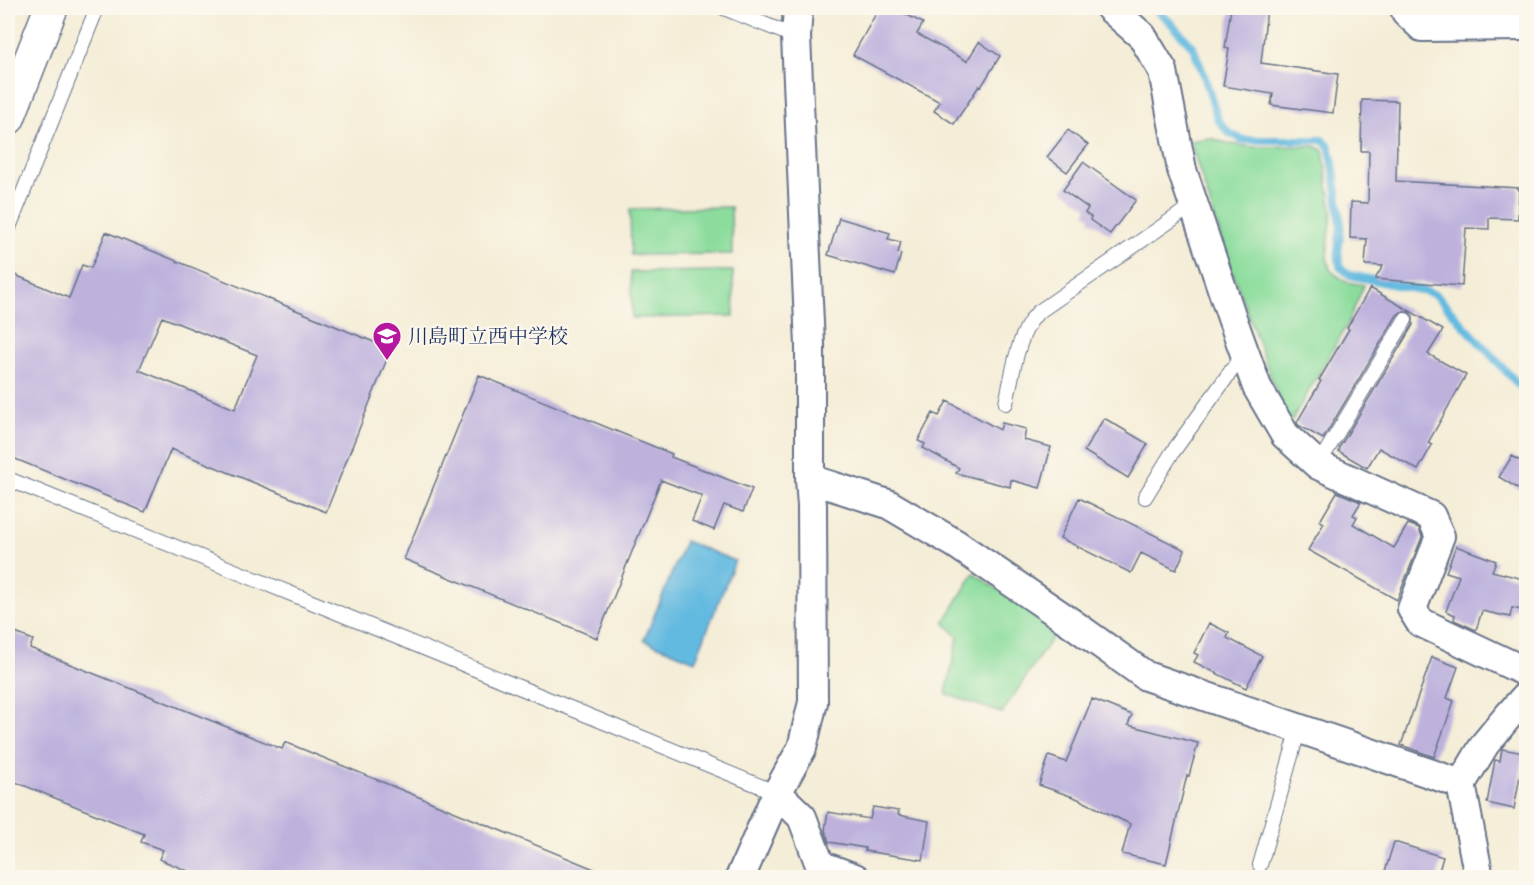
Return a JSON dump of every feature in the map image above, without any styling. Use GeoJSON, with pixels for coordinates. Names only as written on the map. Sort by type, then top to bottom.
{"type":"FeatureCollection","features":[{"type":"Feature","properties":{"kind":"street"},"geometry":{"type":"LineString","coordinates":[[8,118],[51,8]]}},
{"type":"Feature","properties":{"kind":"street"},"geometry":{"type":"LineString","coordinates":[[740,878],[777,793],[802,748],[813,702],[810,345],[796,37],[798,8]]}},
{"type":"Feature","properties":{"kind":"street"},"geometry":{"type":"LineString","coordinates":[[1110,8],[1142,36],[1163,71],[1182,170],[1193,205],[1257,387],[1285,435],[1318,465],[1431,516],[1440,536],[1412,609],[1420,622],[1527,672]]}},
{"type":"Feature","properties":{"kind":"street"},"geometry":{"type":"LineString","coordinates":[[1405,8],[1406,12],[1422,27],[1527,26]]}},
{"type":"Feature","properties":{"kind":"street"},"geometry":{"type":"LineString","coordinates":[[810,479],[888,504],[956,544],[1146,676],[1461,784]]}},
{"type":"Feature","properties":{"kind":"street"},"geometry":{"type":"LineString","coordinates":[[1479,878],[1461,784],[1485,744],[1527,696]]}},
{"type":"Feature","properties":{"kind":"street"},"geometry":{"type":"LineString","coordinates":[[777,793],[802,817],[822,871],[855,878]]}},
{"type":"Feature","properties":{"kind":"lane"},"geometry":{"type":"LineString","coordinates":[[8,230],[97,8]]}},
{"type":"Feature","properties":{"kind":"lane"},"geometry":{"type":"LineString","coordinates":[[724,8],[796,37]]}},
{"type":"Feature","properties":{"kind":"lane"},"geometry":{"type":"LineString","coordinates":[[1006,404],[1022,334],[1029,321],[1037,313],[1193,205]]}},
{"type":"Feature","properties":{"kind":"lane"},"geometry":{"type":"LineString","coordinates":[[1318,465],[1405,320]]}},
{"type":"Feature","properties":{"kind":"lane"},"geometry":{"type":"LineString","coordinates":[[1145,496],[1172,453],[1244,353]]}},
{"type":"Feature","properties":{"kind":"lane"},"geometry":{"type":"LineString","coordinates":[[8,480],[325,607],[777,793]]}},
{"type":"Feature","properties":{"kind":"lane"},"geometry":{"type":"LineString","coordinates":[[1260,865],[1299,728]]}},
{"type":"Feature","properties":{"kind":"green space"},"geometry":{"type":"Polygon","coordinates":[[[1210,138],[1252,147],[1315,146],[1323,150],[1332,212],[1327,257],[1330,270],[1346,282],[1364,285],[1348,323],[1291,422],[1284,413],[1227,257],[1190,141],[1210,138]]]}},
{"type":"Feature","properties":{"kind":"green space"},"geometry":{"type":"Polygon","coordinates":[[[731,207],[732,254],[631,255],[630,209],[731,207]]]}},
{"type":"Feature","properties":{"kind":"green space"},"geometry":{"type":"Polygon","coordinates":[[[733,271],[734,316],[632,318],[631,272],[733,271]]]}},
{"type":"Feature","properties":{"kind":"green space"},"geometry":{"type":"Polygon","coordinates":[[[974,573],[1057,630],[1002,713],[946,694],[958,637],[944,622],[974,573]]]}},
{"type":"Feature","properties":{"kind":"water"},"geometry":{"type":"Polygon","coordinates":[[[685,541],[735,561],[695,661],[644,640],[685,541]]]}},
{"type":"Feature","properties":{"kind":"building"},"geometry":{"type":"Polygon","coordinates":[[[879,8],[893,8],[923,23],[917,34],[967,61],[979,42],[1000,56],[954,124],[934,111],[940,102],[853,55],[879,8]]]}},
{"type":"Feature","properties":{"kind":"building"},"geometry":{"type":"Polygon","coordinates":[[[1231,8],[1267,8],[1261,63],[1338,74],[1333,113],[1271,105],[1273,94],[1223,86],[1229,49],[1225,48],[1231,8]]]}},
{"type":"Feature","properties":{"kind":"building"},"geometry":{"type":"Polygon","coordinates":[[[1362,100],[1398,101],[1396,181],[1519,188],[1518,219],[1489,218],[1489,229],[1466,228],[1462,286],[1375,279],[1383,266],[1365,265],[1367,239],[1350,238],[1351,202],[1368,203],[1369,151],[1361,151],[1362,100]]]}},
{"type":"Feature","properties":{"kind":"building"},"geometry":{"type":"Polygon","coordinates":[[[1068,130],[1088,145],[1067,172],[1047,157],[1068,130]]]}},
{"type":"Feature","properties":{"kind":"building"},"geometry":{"type":"Polygon","coordinates":[[[1083,162],[1136,200],[1110,234],[1090,220],[1091,217],[1085,213],[1088,208],[1063,190],[1083,162]]]}},
{"type":"Feature","properties":{"kind":"building"},"geometry":{"type":"Polygon","coordinates":[[[839,218],[890,233],[888,239],[901,242],[898,253],[901,254],[895,275],[828,255],[839,218]]]}},
{"type":"Feature","properties":{"kind":"building"},"geometry":{"type":"Polygon","coordinates":[[[106,232],[391,349],[326,512],[171,449],[145,512],[8,456],[8,272],[69,298],[82,265],[91,268],[106,232]],[[162,317],[139,370],[235,409],[257,355],[162,317]]]}},
{"type":"Feature","properties":{"kind":"building"},"geometry":{"type":"Polygon","coordinates":[[[1370,288],[1443,330],[1428,354],[1466,375],[1428,443],[1432,445],[1418,470],[1379,448],[1367,468],[1338,451],[1413,325],[1413,316],[1409,312],[1401,312],[1397,315],[1323,439],[1298,425],[1297,422],[1370,288]]]}},
{"type":"Feature","properties":{"kind":"building"},"geometry":{"type":"Polygon","coordinates":[[[479,375],[752,489],[743,512],[724,505],[714,530],[692,521],[702,496],[661,480],[597,638],[404,559],[479,375]]]}},
{"type":"Feature","properties":{"kind":"building"},"geometry":{"type":"Polygon","coordinates":[[[947,401],[1000,430],[1002,423],[1026,429],[1024,440],[1051,447],[1040,488],[1011,480],[1010,487],[956,473],[959,468],[923,448],[925,444],[918,441],[933,413],[939,416],[947,401]]]}},
{"type":"Feature","properties":{"kind":"building"},"geometry":{"type":"Polygon","coordinates":[[[1104,418],[1148,444],[1128,478],[1084,451],[1104,418]]]}},
{"type":"Feature","properties":{"kind":"building"},"geometry":{"type":"Polygon","coordinates":[[[1512,456],[1527,465],[1527,494],[1499,477],[1512,456]]]}},
{"type":"Feature","properties":{"kind":"building"},"geometry":{"type":"Polygon","coordinates":[[[1337,492],[1361,502],[1353,515],[1357,517],[1353,524],[1394,548],[1408,524],[1419,528],[1422,537],[1397,600],[1308,550],[1324,523],[1320,521],[1337,492]]]}},
{"type":"Feature","properties":{"kind":"building"},"geometry":{"type":"Polygon","coordinates":[[[1079,498],[1185,550],[1176,570],[1141,553],[1131,573],[1060,538],[1079,498]]]}},
{"type":"Feature","properties":{"kind":"building"},"geometry":{"type":"Polygon","coordinates":[[[1456,546],[1496,561],[1492,571],[1527,580],[1522,610],[1512,608],[1510,617],[1482,611],[1476,630],[1454,620],[1455,615],[1446,611],[1459,576],[1446,572],[1456,546]]]}},
{"type":"Feature","properties":{"kind":"building"},"geometry":{"type":"Polygon","coordinates":[[[1209,623],[1229,633],[1227,638],[1262,656],[1246,688],[1194,662],[1198,655],[1194,653],[1209,623]]]}},
{"type":"Feature","properties":{"kind":"building"},"geometry":{"type":"Polygon","coordinates":[[[8,630],[33,640],[30,648],[282,749],[285,742],[616,878],[205,878],[159,859],[163,850],[141,842],[144,834],[8,779],[8,630]]]}},
{"type":"Feature","properties":{"kind":"building"},"geometry":{"type":"Polygon","coordinates":[[[1432,657],[1458,667],[1447,698],[1454,701],[1434,757],[1401,745],[1432,657]]]}},
{"type":"Feature","properties":{"kind":"building"},"geometry":{"type":"Polygon","coordinates":[[[1092,699],[1132,715],[1128,725],[1198,743],[1189,776],[1187,775],[1166,864],[1122,854],[1130,824],[1076,798],[1039,785],[1049,756],[1066,762],[1092,699]]]}},
{"type":"Feature","properties":{"kind":"building"},"geometry":{"type":"Polygon","coordinates":[[[1502,749],[1524,753],[1514,809],[1487,803],[1495,760],[1500,761],[1502,749]]]}},
{"type":"Feature","properties":{"kind":"building"},"geometry":{"type":"Polygon","coordinates":[[[873,807],[899,811],[898,815],[929,821],[923,860],[865,851],[865,848],[829,842],[825,830],[828,812],[870,819],[873,807]]]}},
{"type":"Feature","properties":{"kind":"building"},"geometry":{"type":"Polygon","coordinates":[[[1394,842],[1443,857],[1437,878],[1383,878],[1394,842]]]}},
{"type":"Feature","properties":{"kind":"waterway"},"geometry":{"type":"LineString","coordinates":[[1154,8],[1193,47],[1218,120],[1229,133],[1243,140],[1322,140],[1329,146],[1341,225],[1338,252],[1340,267],[1350,275],[1436,295],[1526,393]]}},
{"type":"Feature","properties":{"kind":"place","name":"川島町立西中学校"},"geometry":{"type":"Point","coordinates":[387,362]}}]}
